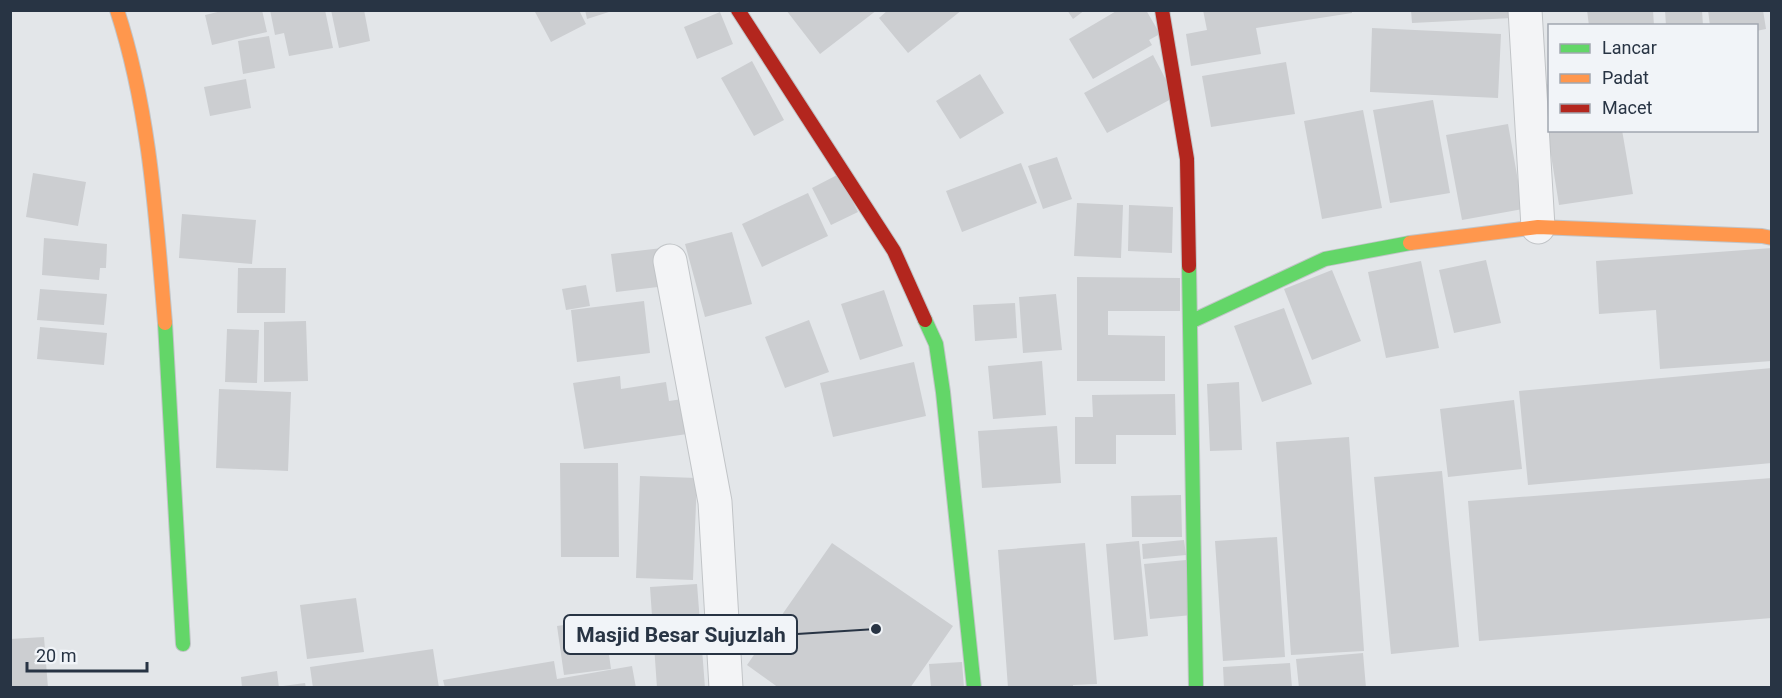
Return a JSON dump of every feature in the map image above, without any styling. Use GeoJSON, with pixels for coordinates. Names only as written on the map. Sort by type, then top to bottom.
{"type":"FeatureCollection","features":[{"type":"Feature","properties":{"kind":"street"},"geometry":{"type":"LineString","coordinates":[[117,10],[126,35],[142,99],[153,186],[169,366],[183,644]]}},
{"type":"Feature","properties":{"kind":"street"},"geometry":{"type":"LineString","coordinates":[[738,10],[894,250],[936,344],[974,687]]}},
{"type":"Feature","properties":{"kind":"street"},"geometry":{"type":"LineString","coordinates":[[1162,10],[1187,159],[1196,687]]}},
{"type":"Feature","properties":{"kind":"street"},"geometry":{"type":"LineString","coordinates":[[1526,10],[1538,227]]}},
{"type":"Feature","properties":{"kind":"street"},"geometry":{"type":"LineString","coordinates":[[1190,322],[1324,259],[1396,245],[1538,227],[1772,238]]}},
{"type":"Feature","properties":{"kind":"street"},"geometry":{"type":"LineString","coordinates":[[670,261],[715,502],[726,687]]}},
{"type":"Feature","properties":{"kind":"building"},"geometry":{"type":"Polygon","coordinates":[[[226,10],[262,10],[267,32],[212,45],[205,15],[226,10]]]}},
{"type":"Feature","properties":{"kind":"building"},"geometry":{"type":"Polygon","coordinates":[[[270,10],[325,10],[333,48],[289,56],[284,33],[275,35],[270,10]]]}},
{"type":"Feature","properties":{"kind":"building"},"geometry":{"type":"Polygon","coordinates":[[[331,10],[364,10],[370,41],[339,48],[331,10]]]}},
{"type":"Feature","properties":{"kind":"building"},"geometry":{"type":"Polygon","coordinates":[[[534,10],[579,10],[586,24],[551,42],[534,10]]]}},
{"type":"Feature","properties":{"kind":"building"},"geometry":{"type":"Polygon","coordinates":[[[585,10],[612,10],[612,11],[587,19],[585,10]]]}},
{"type":"Feature","properties":{"kind":"building"},"geometry":{"type":"Polygon","coordinates":[[[786,10],[877,10],[820,54],[786,10]]]}},
{"type":"Feature","properties":{"kind":"building"},"geometry":{"type":"Polygon","coordinates":[[[888,10],[962,10],[908,53],[879,18],[888,10]]]}},
{"type":"Feature","properties":{"kind":"building"},"geometry":{"type":"Polygon","coordinates":[[[1067,10],[1085,10],[1073,19],[1067,10]]]}},
{"type":"Feature","properties":{"kind":"building"},"geometry":{"type":"Polygon","coordinates":[[[1118,10],[1146,10],[1160,34],[1149,40],[1152,45],[1093,79],[1069,39],[1118,10]]]}},
{"type":"Feature","properties":{"kind":"building"},"geometry":{"type":"Polygon","coordinates":[[[1203,10],[1352,10],[1352,13],[1256,28],[1261,54],[1191,66],[1186,34],[1207,30],[1203,10]]]}},
{"type":"Feature","properties":{"kind":"building"},"geometry":{"type":"Polygon","coordinates":[[[1411,10],[1512,10],[1512,18],[1412,23],[1411,10]]]}},
{"type":"Feature","properties":{"kind":"building"},"geometry":{"type":"Polygon","coordinates":[[[1587,10],[1653,10],[1654,24],[1589,24],[1587,10]]]}},
{"type":"Feature","properties":{"kind":"building"},"geometry":{"type":"Polygon","coordinates":[[[1665,10],[1702,10],[1703,24],[1666,24],[1665,10]]]}},
{"type":"Feature","properties":{"kind":"building"},"geometry":{"type":"Polygon","coordinates":[[[1708,10],[1763,10],[1766,29],[1758,31],[1758,24],[1710,24],[1708,10]]]}},
{"type":"Feature","properties":{"kind":"building"},"geometry":{"type":"Polygon","coordinates":[[[720,12],[733,44],[697,59],[684,27],[720,12]]]}},
{"type":"Feature","properties":{"kind":"building"},"geometry":{"type":"Polygon","coordinates":[[[1372,28],[1501,34],[1498,98],[1370,92],[1372,28]]]}},
{"type":"Feature","properties":{"kind":"building"},"geometry":{"type":"Polygon","coordinates":[[[269,36],[275,68],[243,74],[238,41],[269,36]]]}},
{"type":"Feature","properties":{"kind":"building"},"geometry":{"type":"Polygon","coordinates":[[[1153,55],[1175,97],[1107,133],[1084,93],[1153,55]]]}},
{"type":"Feature","properties":{"kind":"building"},"geometry":{"type":"Polygon","coordinates":[[[752,61],[784,120],[754,136],[721,78],[752,61]]]}},
{"type":"Feature","properties":{"kind":"building"},"geometry":{"type":"Polygon","coordinates":[[[1286,62],[1295,114],[1211,127],[1202,76],[1286,62]]]}},
{"type":"Feature","properties":{"kind":"building"},"geometry":{"type":"Polygon","coordinates":[[[980,74],[1004,113],[960,139],[936,101],[980,74]]]}},
{"type":"Feature","properties":{"kind":"building"},"geometry":{"type":"Polygon","coordinates":[[[246,79],[251,108],[210,116],[204,87],[246,79]]]}},
{"type":"Feature","properties":{"kind":"building"},"geometry":{"type":"Polygon","coordinates":[[[1548,84],[1548,132],[1622,132],[1633,194],[1559,205],[1540,86],[1548,84]]]}},
{"type":"Feature","properties":{"kind":"building"},"geometry":{"type":"Polygon","coordinates":[[[1433,100],[1450,193],[1390,203],[1373,110],[1433,100]]]}},
{"type":"Feature","properties":{"kind":"building"},"geometry":{"type":"Polygon","coordinates":[[[1363,110],[1382,208],[1322,219],[1304,121],[1363,110]]]}},
{"type":"Feature","properties":{"kind":"building"},"geometry":{"type":"Polygon","coordinates":[[[1508,124],[1523,209],[1462,220],[1446,135],[1508,124]]]}},
{"type":"Feature","properties":{"kind":"building"},"geometry":{"type":"Polygon","coordinates":[[[1057,157],[1072,199],[1043,209],[1028,166],[1057,157]]]}},
{"type":"Feature","properties":{"kind":"building"},"geometry":{"type":"Polygon","coordinates":[[[1021,163],[1037,203],[962,232],[946,191],[1021,163]]]}},
{"type":"Feature","properties":{"kind":"building"},"geometry":{"type":"Polygon","coordinates":[[[33,173],[86,182],[78,226],[26,217],[33,173]]]}},
{"type":"Feature","properties":{"kind":"building"},"geometry":{"type":"Polygon","coordinates":[[[839,174],[858,212],[831,225],[812,188],[839,174]]]}},
{"type":"Feature","properties":{"kind":"building"},"geometry":{"type":"Polygon","coordinates":[[[808,193],[828,236],[762,267],[742,224],[808,193]]]}},
{"type":"Feature","properties":{"kind":"building"},"geometry":{"type":"Polygon","coordinates":[[[1077,203],[1123,205],[1121,258],[1074,256],[1077,203]]]}},
{"type":"Feature","properties":{"kind":"building"},"geometry":{"type":"Polygon","coordinates":[[[1129,205],[1173,207],[1172,253],[1128,251],[1129,205]]]}},
{"type":"Feature","properties":{"kind":"building"},"geometry":{"type":"Polygon","coordinates":[[[182,214],[256,220],[252,264],[179,258],[182,214]]]}},
{"type":"Feature","properties":{"kind":"building"},"geometry":{"type":"Polygon","coordinates":[[[732,232],[752,304],[705,317],[685,244],[732,232]]]}},
{"type":"Feature","properties":{"kind":"building"},"geometry":{"type":"Polygon","coordinates":[[[44,238],[107,244],[106,268],[100,268],[99,280],[42,275],[44,238]]]}},
{"type":"Feature","properties":{"kind":"building"},"geometry":{"type":"Polygon","coordinates":[[[662,248],[666,286],[616,292],[611,254],[662,248]]]}},
{"type":"Feature","properties":{"kind":"building"},"geometry":{"type":"Polygon","coordinates":[[[1772,248],[1772,361],[1660,369],[1656,310],[1599,314],[1596,261],[1772,248]]]}},
{"type":"Feature","properties":{"kind":"building"},"geometry":{"type":"Polygon","coordinates":[[[1486,260],[1501,323],[1454,333],[1439,270],[1486,260]]]}},
{"type":"Feature","properties":{"kind":"building"},"geometry":{"type":"Polygon","coordinates":[[[1421,261],[1439,348],[1386,358],[1368,272],[1421,261]]]}},
{"type":"Feature","properties":{"kind":"building"},"geometry":{"type":"Polygon","coordinates":[[[238,268],[286,268],[285,313],[237,313],[238,268]]]}},
{"type":"Feature","properties":{"kind":"building"},"geometry":{"type":"Polygon","coordinates":[[[1332,270],[1361,341],[1312,360],[1284,289],[1332,270]]]}},
{"type":"Feature","properties":{"kind":"building"},"geometry":{"type":"Polygon","coordinates":[[[1077,277],[1180,278],[1180,311],[1108,311],[1108,335],[1165,336],[1165,381],[1077,381],[1077,277]]]}},
{"type":"Feature","properties":{"kind":"building"},"geometry":{"type":"Polygon","coordinates":[[[586,285],[590,306],[566,310],[562,289],[586,285]]]}},
{"type":"Feature","properties":{"kind":"building"},"geometry":{"type":"Polygon","coordinates":[[[40,289],[107,294],[104,325],[37,320],[40,289]]]}},
{"type":"Feature","properties":{"kind":"building"},"geometry":{"type":"Polygon","coordinates":[[[884,290],[903,346],[860,360],[841,304],[884,290]]]}},
{"type":"Feature","properties":{"kind":"building"},"geometry":{"type":"Polygon","coordinates":[[[1056,294],[1062,350],[1023,353],[1019,297],[1056,294]]]}},
{"type":"Feature","properties":{"kind":"building"},"geometry":{"type":"Polygon","coordinates":[[[644,301],[650,353],[577,362],[571,310],[644,301]]]}},
{"type":"Feature","properties":{"kind":"building"},"geometry":{"type":"Polygon","coordinates":[[[1015,303],[1017,338],[975,341],[973,305],[1015,303]]]}},
{"type":"Feature","properties":{"kind":"building"},"geometry":{"type":"Polygon","coordinates":[[[1284,308],[1312,384],[1262,402],[1234,326],[1284,308]]]}},
{"type":"Feature","properties":{"kind":"building"},"geometry":{"type":"Polygon","coordinates":[[[809,320],[829,372],[785,388],[765,337],[809,320]]]}},
{"type":"Feature","properties":{"kind":"building"},"geometry":{"type":"Polygon","coordinates":[[[306,321],[308,381],[264,382],[264,322],[306,321]]]}},
{"type":"Feature","properties":{"kind":"building"},"geometry":{"type":"Polygon","coordinates":[[[40,327],[107,333],[104,365],[37,359],[40,327]]]}},
{"type":"Feature","properties":{"kind":"building"},"geometry":{"type":"Polygon","coordinates":[[[227,329],[259,330],[257,383],[225,382],[227,329]]]}},
{"type":"Feature","properties":{"kind":"building"},"geometry":{"type":"Polygon","coordinates":[[[1042,361],[1046,415],[993,419],[988,366],[1042,361]]]}},
{"type":"Feature","properties":{"kind":"building"},"geometry":{"type":"Polygon","coordinates":[[[914,362],[926,416],[833,437],[820,383],[914,362]]]}},
{"type":"Feature","properties":{"kind":"building"},"geometry":{"type":"Polygon","coordinates":[[[1772,368],[1772,463],[1528,485],[1519,391],[1772,368]]]}},
{"type":"Feature","properties":{"kind":"building"},"geometry":{"type":"Polygon","coordinates":[[[620,376],[621,389],[666,382],[669,401],[689,398],[694,433],[584,449],[573,383],[620,376]]]}},
{"type":"Feature","properties":{"kind":"building"},"geometry":{"type":"Polygon","coordinates":[[[1239,382],[1242,450],[1210,451],[1207,384],[1239,382]]]}},
{"type":"Feature","properties":{"kind":"building"},"geometry":{"type":"Polygon","coordinates":[[[219,389],[291,392],[288,471],[216,468],[219,389]]]}},
{"type":"Feature","properties":{"kind":"building"},"geometry":{"type":"Polygon","coordinates":[[[1175,394],[1176,435],[1116,435],[1116,464],[1075,464],[1075,417],[1093,417],[1092,395],[1175,394]]]}},
{"type":"Feature","properties":{"kind":"building"},"geometry":{"type":"Polygon","coordinates":[[[1514,400],[1522,469],[1448,477],[1440,409],[1514,400]]]}},
{"type":"Feature","properties":{"kind":"building"},"geometry":{"type":"Polygon","coordinates":[[[1057,426],[1061,483],[982,488],[978,431],[1057,426]]]}},
{"type":"Feature","properties":{"kind":"building"},"geometry":{"type":"Polygon","coordinates":[[[1349,437],[1364,651],[1291,655],[1276,442],[1349,437]]]}},
{"type":"Feature","properties":{"kind":"building"},"geometry":{"type":"Polygon","coordinates":[[[560,463],[618,463],[619,557],[561,557],[560,463]]]}},
{"type":"Feature","properties":{"kind":"building"},"geometry":{"type":"Polygon","coordinates":[[[1442,471],[1459,647],[1391,654],[1374,477],[1442,471]]]}},
{"type":"Feature","properties":{"kind":"building"},"geometry":{"type":"Polygon","coordinates":[[[640,476],[697,478],[693,580],[636,578],[640,476]]]}},
{"type":"Feature","properties":{"kind":"building"},"geometry":{"type":"Polygon","coordinates":[[[1772,478],[1772,618],[1479,641],[1468,501],[1772,478]]]}},
{"type":"Feature","properties":{"kind":"building"},"geometry":{"type":"Polygon","coordinates":[[[1181,495],[1182,537],[1132,537],[1131,496],[1181,495]]]}},
{"type":"Feature","properties":{"kind":"building"},"geometry":{"type":"Polygon","coordinates":[[[1277,537],[1285,657],[1223,661],[1215,541],[1277,537]]]}},
{"type":"Feature","properties":{"kind":"building"},"geometry":{"type":"Polygon","coordinates":[[[1184,540],[1186,555],[1143,559],[1142,544],[1184,540]]]}},
{"type":"Feature","properties":{"kind":"building"},"geometry":{"type":"Polygon","coordinates":[[[1139,541],[1148,636],[1114,640],[1106,544],[1139,541]]]}},
{"type":"Feature","properties":{"kind":"building"},"geometry":{"type":"Polygon","coordinates":[[[832,543],[953,626],[910,688],[779,688],[747,665],[832,543]]]}},
{"type":"Feature","properties":{"kind":"building"},"geometry":{"type":"Polygon","coordinates":[[[1085,543],[1097,684],[1073,685],[1073,688],[1008,688],[998,550],[1085,543]]]}},
{"type":"Feature","properties":{"kind":"building"},"geometry":{"type":"Polygon","coordinates":[[[1186,560],[1192,615],[1150,619],[1144,564],[1186,560]]]}},
{"type":"Feature","properties":{"kind":"building"},"geometry":{"type":"Polygon","coordinates":[[[697,584],[705,688],[657,688],[650,587],[697,584]]]}},
{"type":"Feature","properties":{"kind":"building"},"geometry":{"type":"Polygon","coordinates":[[[356,598],[364,652],[307,659],[300,605],[356,598]]]}},
{"type":"Feature","properties":{"kind":"building"},"geometry":{"type":"Polygon","coordinates":[[[604,619],[611,669],[564,675],[557,626],[604,619]]]}},
{"type":"Feature","properties":{"kind":"building"},"geometry":{"type":"Polygon","coordinates":[[[44,637],[48,688],[10,688],[10,639],[44,637]]]}},
{"type":"Feature","properties":{"kind":"building"},"geometry":{"type":"Polygon","coordinates":[[[433,649],[439,688],[313,688],[310,667],[433,649]]]}},
{"type":"Feature","properties":{"kind":"building"},"geometry":{"type":"Polygon","coordinates":[[[1363,653],[1366,688],[1299,688],[1296,659],[1363,653]]]}},
{"type":"Feature","properties":{"kind":"building"},"geometry":{"type":"Polygon","coordinates":[[[554,661],[557,679],[632,666],[636,688],[445,688],[443,680],[554,661]]]}},
{"type":"Feature","properties":{"kind":"building"},"geometry":{"type":"Polygon","coordinates":[[[962,662],[964,688],[931,688],[929,664],[962,662]]]}},
{"type":"Feature","properties":{"kind":"building"},"geometry":{"type":"Polygon","coordinates":[[[1290,663],[1292,688],[1224,688],[1223,667],[1290,663]]]}},
{"type":"Feature","properties":{"kind":"building"},"geometry":{"type":"Polygon","coordinates":[[[277,671],[279,688],[242,688],[241,677],[277,671]]]}},
{"type":"Feature","properties":{"kind":"building"},"geometry":{"type":"Polygon","coordinates":[[[305,683],[306,688],[283,688],[283,686],[305,683]]]}},
{"type":"Feature","properties":{"kind":"traffic: fast"},"geometry":{"type":"LineString","coordinates":[[1190,322],[1325,259],[1410,243]]}},
{"type":"Feature","properties":{"kind":"traffic: fast"},"geometry":{"type":"LineString","coordinates":[[1189,266],[1196,688]]}},
{"type":"Feature","properties":{"kind":"traffic: fast"},"geometry":{"type":"LineString","coordinates":[[925,320],[936,344],[943,392],[974,688]]}},
{"type":"Feature","properties":{"kind":"traffic: fast"},"geometry":{"type":"LineString","coordinates":[[165,323],[183,644]]}},
{"type":"Feature","properties":{"kind":"traffic: slow"},"geometry":{"type":"LineString","coordinates":[[117,10],[128,48],[144,125],[155,204],[165,323]]}},
{"type":"Feature","properties":{"kind":"traffic: slow"},"geometry":{"type":"LineString","coordinates":[[1410,243],[1538,227],[1772,238]]}},
{"type":"Feature","properties":{"kind":"traffic: jam"},"geometry":{"type":"LineString","coordinates":[[738,10],[894,251],[925,320]]}},
{"type":"Feature","properties":{"kind":"traffic: jam"},"geometry":{"type":"LineString","coordinates":[[1162,10],[1187,159],[1189,266]]}},
{"type":"Feature","properties":{"kind":"place","name":"Masjid Besar Sujuzlah"},"geometry":{"type":"Point","coordinates":[876,629]}}]}
